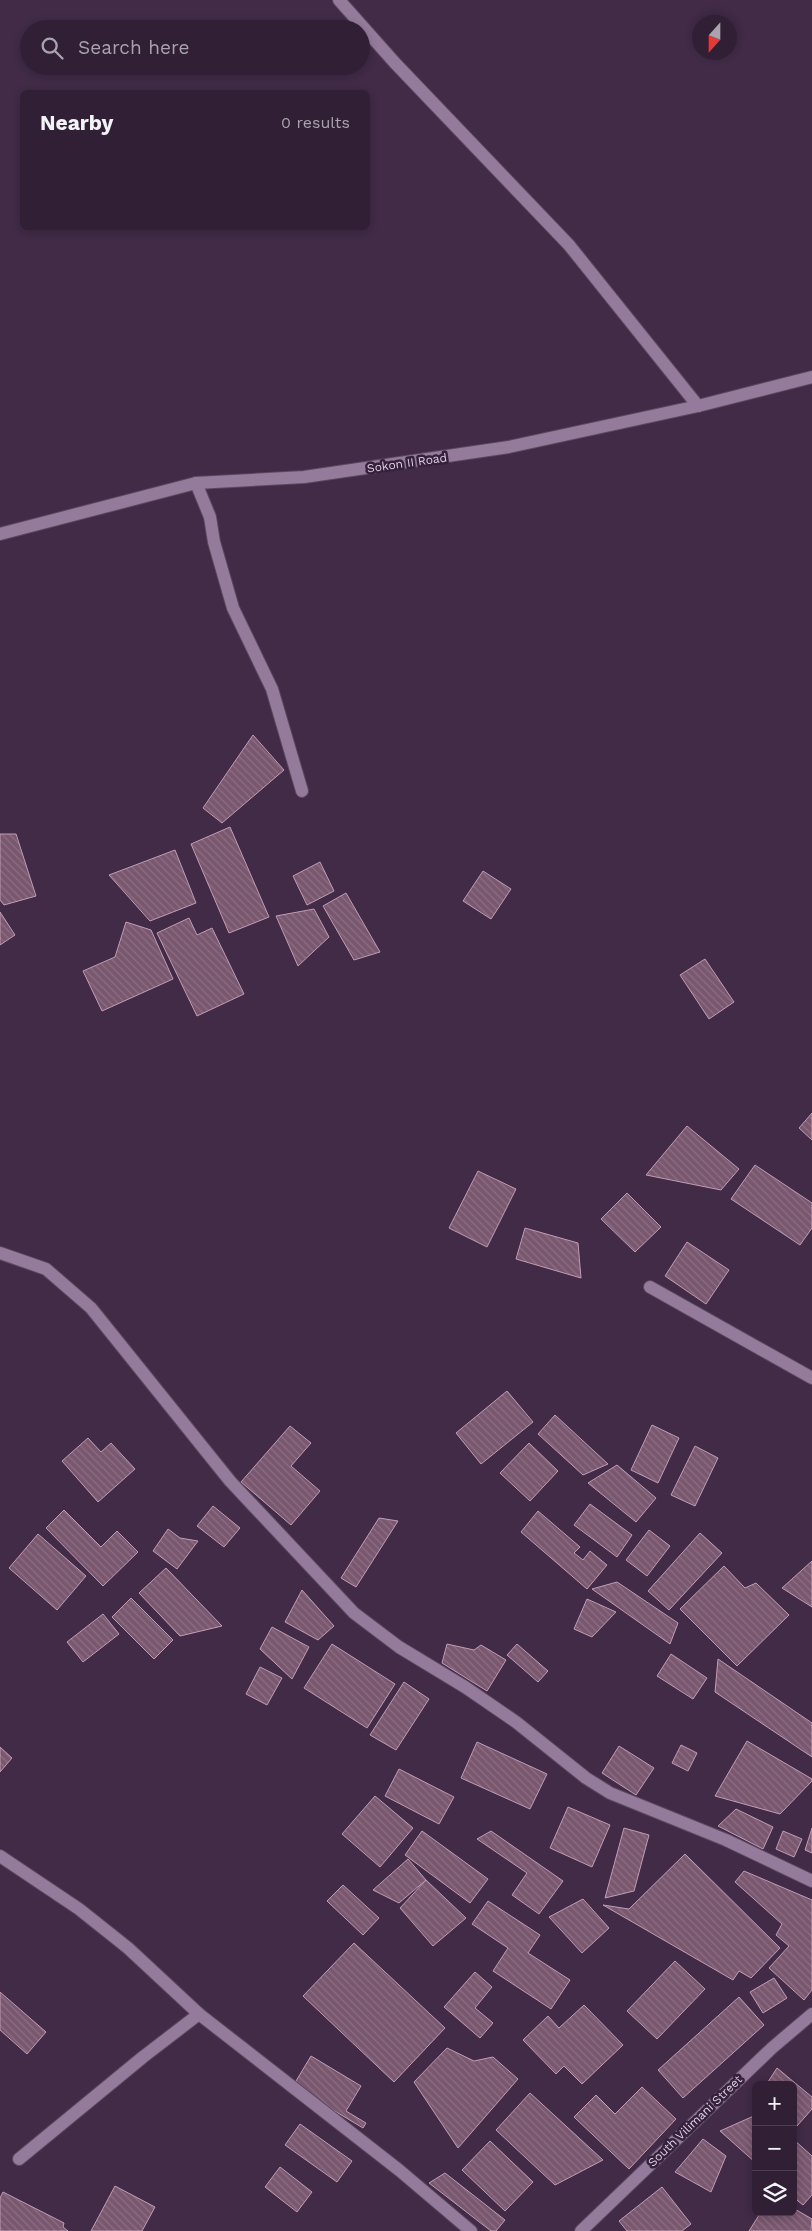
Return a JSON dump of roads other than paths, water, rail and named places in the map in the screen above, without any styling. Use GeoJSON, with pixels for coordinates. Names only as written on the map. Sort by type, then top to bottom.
{"type":"FeatureCollection","features":[{"type":"Feature","properties":{"kind":"street"},"geometry":{"type":"LineString","coordinates":[[339,0],[357,20]]}},
{"type":"Feature","properties":{"kind":"street"},"geometry":{"type":"LineString","coordinates":[[370,34],[569,245],[698,406]]}},
{"type":"Feature","properties":{"kind":"street","name":"Sokon II Road"},"geometry":{"type":"LineString","coordinates":[[0,534],[196,483],[304,477],[418,462],[509,447],[698,406],[812,377]]}},
{"type":"Feature","properties":{"kind":"street"},"geometry":{"type":"LineString","coordinates":[[196,483],[210,517],[214,542],[233,608],[272,689],[302,790]]}},
{"type":"Feature","properties":{"kind":"street"},"geometry":{"type":"LineString","coordinates":[[0,1253],[46,1269],[91,1308],[230,1481],[354,1613],[378,1632],[516,1722],[586,1778],[610,1793],[726,1840],[812,1881]]}},
{"type":"Feature","properties":{"kind":"street"},"geometry":{"type":"LineString","coordinates":[[650,1286],[812,1378]]}},
{"type":"Feature","properties":{"kind":"street"},"geometry":{"type":"LineString","coordinates":[[0,1856],[79,1909],[128,1948],[199,2014],[399,2170],[470,2231]]}},
{"type":"Feature","properties":{"kind":"street"},"geometry":{"type":"LineString","coordinates":[[19,2159],[143,2057],[199,2014]]}},
{"type":"Feature","properties":{"kind":"street","name":"South Vilimani Street"},"geometry":{"type":"LineString","coordinates":[[581,2231],[765,2054],[812,2014]]}}]}
